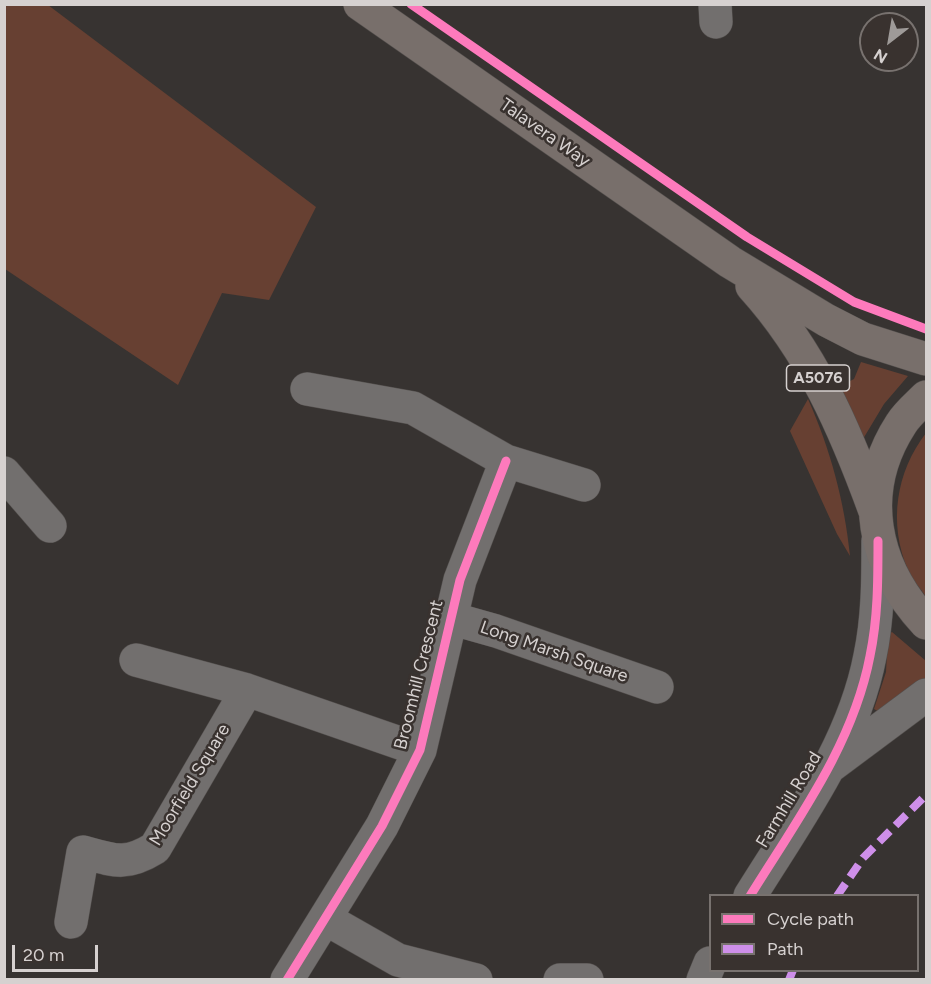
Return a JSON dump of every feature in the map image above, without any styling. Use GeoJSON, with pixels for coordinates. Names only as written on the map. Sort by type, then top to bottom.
{"type":"FeatureCollection","features":[{"type":"Feature","properties":{"kind":"main road","name":"Talavera Way"},"geometry":{"type":"LineString","coordinates":[[360,4],[730,262],[826,320],[863,339],[927,359]]}},
{"type":"Feature","properties":{"kind":"main road","name":"Talavera Way"},"geometry":{"type":"LineString","coordinates":[[730,262],[794,338],[824,388],[848,436],[896,586],[927,623]]}},
{"type":"Feature","properties":{"kind":"main road"},"geometry":{"type":"LineString","coordinates":[[877,526],[881,465],[902,423],[927,397]]}},
{"type":"Feature","properties":{"kind":"street"},"geometry":{"type":"LineString","coordinates":[[307,389],[413,408],[506,461],[584,485]]}},
{"type":"Feature","properties":{"kind":"street","name":"Broomhill Crescent"},"geometry":{"type":"LineString","coordinates":[[287,980],[382,826],[420,750],[460,580],[506,461]]}},
{"type":"Feature","properties":{"kind":"street"},"geometry":{"type":"LineString","coordinates":[[4,473],[50,526]]}},
{"type":"Feature","properties":{"kind":"street","name":"Farmhill Road"},"geometry":{"type":"LineString","coordinates":[[751,894],[831,765],[861,692],[877,613],[877,526]]}},
{"type":"Feature","properties":{"kind":"street","name":"Long Marsh Square"},"geometry":{"type":"LineString","coordinates":[[450,618],[496,631],[657,687]]}},
{"type":"Feature","properties":{"kind":"street"},"geometry":{"type":"LineString","coordinates":[[136,660],[247,690],[420,750]]}},
{"type":"Feature","properties":{"kind":"street","name":"Moorfield Square"},"geometry":{"type":"LineString","coordinates":[[71,922],[83,852],[118,862],[136,860],[156,848],[247,690]]}},
{"type":"Feature","properties":{"kind":"street","name":"Farmhill Road"},"geometry":{"type":"LineString","coordinates":[[831,765],[927,695]]}},
{"type":"Feature","properties":{"kind":"street"},"geometry":{"type":"LineString","coordinates":[[326,919],[398,960],[476,980]]}},
{"type":"Feature","properties":{"kind":"street"},"geometry":{"type":"LineString","coordinates":[[560,980],[587,980]]}},
{"type":"Feature","properties":{"kind":"shaded area"},"geometry":{"type":"Polygon","coordinates":[[[4,5],[48,5],[316,207],[269,300],[222,293],[178,385],[5,269],[4,5]]]}},
{"type":"Feature","properties":{"kind":"shaded area"},"geometry":{"type":"Polygon","coordinates":[[[861,362],[908,376],[884,404],[863,439],[838,387],[854,379],[861,362]]]}},
{"type":"Feature","properties":{"kind":"shaded area"},"geometry":{"type":"Polygon","coordinates":[[[808,399],[835,476],[850,556],[837,534],[790,431],[808,399]]]}},
{"type":"Feature","properties":{"kind":"shaded area"},"geometry":{"type":"Polygon","coordinates":[[[926,433],[926,597],[908,570],[898,534],[897,516],[902,481],[916,448],[926,433]]]}},
{"type":"Feature","properties":{"kind":"shaded area"},"geometry":{"type":"Polygon","coordinates":[[[892,632],[926,661],[926,686],[881,713],[874,709],[886,672],[888,634],[892,632]]]}},
{"type":"Feature","properties":{"kind":"marked path"},"geometry":{"type":"LineString","coordinates":[[838,894],[863,858],[926,795]]}},
{"type":"Feature","properties":{"kind":"marked path"},"geometry":{"type":"LineString","coordinates":[[789,980],[792,972]]}},
{"type":"Feature","properties":{"kind":"cycle path"},"geometry":{"type":"LineString","coordinates":[[411,4],[747,237],[854,302],[926,329]]}},
{"type":"Feature","properties":{"kind":"cycle path"},"geometry":{"type":"LineString","coordinates":[[287,980],[382,826],[420,750],[460,580],[506,461]]}},
{"type":"Feature","properties":{"kind":"cycle path"},"geometry":{"type":"LineString","coordinates":[[751,894],[821,781],[851,720],[862,689],[873,642],[877,599],[878,541]]}}]}
